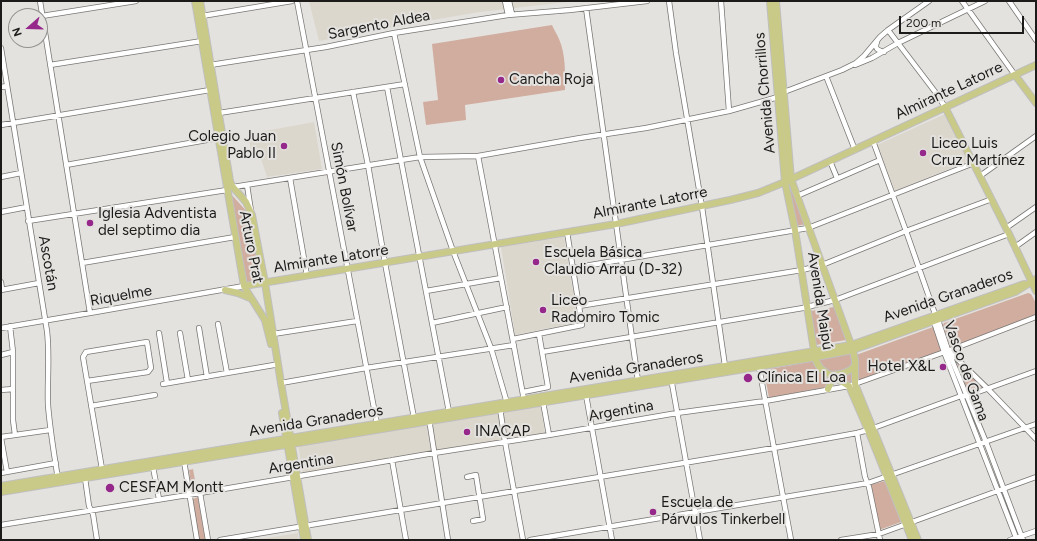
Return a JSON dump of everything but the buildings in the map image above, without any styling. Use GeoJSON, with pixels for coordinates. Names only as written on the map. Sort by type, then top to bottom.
{"type":"FeatureCollection","features":[{"type":"Feature","properties":{"kind":"main road","name":"Arturo Prat"},"geometry":{"type":"LineString","coordinates":[[195,1],[218,138],[230,188],[246,202],[252,215],[265,283],[295,477],[308,540]]}},
{"type":"Feature","properties":{"kind":"main road","name":"Arturo Prat"},"geometry":{"type":"LineString","coordinates":[[200,1],[230,181],[235,237],[244,286],[268,326],[289,441]]}},
{"type":"Feature","properties":{"kind":"main road","name":"Avenida Chorrillos"},"geometry":{"type":"LineString","coordinates":[[770,1],[784,92],[788,181]]}},
{"type":"Feature","properties":{"kind":"main road","name":"Avenida Chorrillos"},"geometry":{"type":"LineString","coordinates":[[776,1],[775,27],[778,97],[788,181]]}},
{"type":"Feature","properties":{"kind":"main road","name":"Almirante Latorre"},"geometry":{"type":"LineString","coordinates":[[244,286],[616,224],[702,207],[748,196],[788,181],[1036,65]]}},
{"type":"Feature","properties":{"kind":"main road"},"geometry":{"type":"LineString","coordinates":[[1015,75],[1036,103]]}},
{"type":"Feature","properties":{"kind":"main road"},"geometry":{"type":"LineString","coordinates":[[945,108],[1033,280],[1036,291]]}},
{"type":"Feature","properties":{"kind":"main road","name":"Avenida Maipú"},"geometry":{"type":"LineString","coordinates":[[788,181],[797,196],[852,348],[855,360],[852,385],[908,524],[912,540]]}},
{"type":"Feature","properties":{"kind":"main road","name":"Avenida Maipú"},"geometry":{"type":"LineString","coordinates":[[788,181],[817,363],[825,372],[852,385]]}},
{"type":"Feature","properties":{"kind":"main road","name":"Avenida Granaderos"},"geometry":{"type":"LineString","coordinates":[[1,486],[85,478],[184,462],[377,424],[414,418],[429,418],[449,412],[543,402],[586,395],[725,366],[852,348],[1015,292],[1033,280]]}},
{"type":"Feature","properties":{"kind":"main road"},"geometry":{"type":"LineString","coordinates":[[225,290],[251,298]]}},
{"type":"Feature","properties":{"kind":"main road","name":"Avenida Granaderos"},"geometry":{"type":"LineString","coordinates":[[1,492],[102,469],[499,407],[507,402],[638,381],[759,366],[815,354]]}},
{"type":"Feature","properties":{"kind":"main road"},"geometry":{"type":"LineString","coordinates":[[828,389],[831,382],[831,375],[840,375],[855,366]]}},
{"type":"Feature","properties":{"kind":"main road","name":"Avenida Maipú"},"geometry":{"type":"LineString","coordinates":[[908,524],[918,540]]}},
{"type":"Feature","properties":{"kind":"main road","name":"Arturo Prat"},"geometry":{"type":"LineString","coordinates":[[304,526],[304,540]]}},
{"type":"Feature","properties":{"kind":"street"},"geometry":{"type":"LineString","coordinates":[[48,15],[135,1]]}},
{"type":"Feature","properties":{"kind":"street"},"geometry":{"type":"LineString","coordinates":[[202,16],[292,1]]}},
{"type":"Feature","properties":{"kind":"street","name":"Simón Bolívar"},"geometry":{"type":"LineString","coordinates":[[297,1],[377,424]]}},
{"type":"Feature","properties":{"kind":"street"},"geometry":{"type":"LineString","coordinates":[[505,1],[510,14]]}},
{"type":"Feature","properties":{"kind":"street"},"geometry":{"type":"LineString","coordinates":[[509,1],[510,14]]}},
{"type":"Feature","properties":{"kind":"street","name":"Sargento Aldea"},"geometry":{"type":"LineString","coordinates":[[210,65],[338,45],[394,33],[510,14],[563,11],[647,1]]}},
{"type":"Feature","properties":{"kind":"street"},"geometry":{"type":"LineString","coordinates":[[669,1],[676,53],[714,284],[725,366]]}},
{"type":"Feature","properties":{"kind":"street"},"geometry":{"type":"LineString","coordinates":[[721,1],[729,112]]}},
{"type":"Feature","properties":{"kind":"street"},"geometry":{"type":"LineString","coordinates":[[842,70],[864,56],[878,38],[888,30],[929,1]]}},
{"type":"Feature","properties":{"kind":"street"},"geometry":{"type":"LineString","coordinates":[[962,1],[1015,75]]}},
{"type":"Feature","properties":{"kind":"street"},"geometry":{"type":"LineString","coordinates":[[784,92],[862,63],[985,1]]}},
{"type":"Feature","properties":{"kind":"street"},"geometry":{"type":"LineString","coordinates":[[1009,1],[1036,40]]}},
{"type":"Feature","properties":{"kind":"street"},"geometry":{"type":"LineString","coordinates":[[586,8],[638,381]]}},
{"type":"Feature","properties":{"kind":"street"},"geometry":{"type":"LineString","coordinates":[[888,30],[936,93],[945,108]]}},
{"type":"Feature","properties":{"kind":"street"},"geometry":{"type":"LineString","coordinates":[[394,33],[420,157],[453,251],[491,348],[507,402]]}},
{"type":"Feature","properties":{"kind":"street"},"geometry":{"type":"LineString","coordinates":[[878,38],[876,48],[884,52]]}},
{"type":"Feature","properties":{"kind":"street"},"geometry":{"type":"LineString","coordinates":[[50,65],[202,41]]}},
{"type":"Feature","properties":{"kind":"street"},"geometry":{"type":"LineString","coordinates":[[47,48],[90,313]]}},
{"type":"Feature","properties":{"kind":"street","name":"Ascotán"},"geometry":{"type":"LineString","coordinates":[[1,52],[27,207],[28,221],[46,321],[49,352],[48,404],[50,430],[58,480]]}},
{"type":"Feature","properties":{"kind":"street"},"geometry":{"type":"LineString","coordinates":[[826,76],[855,150]]}},
{"type":"Feature","properties":{"kind":"street"},"geometry":{"type":"LineString","coordinates":[[219,113],[405,84]]}},
{"type":"Feature","properties":{"kind":"street"},"geometry":{"type":"LineString","coordinates":[[1,86],[7,86]]}},
{"type":"Feature","properties":{"kind":"street"},"geometry":{"type":"LineString","coordinates":[[387,87],[449,412]]}},
{"type":"Feature","properties":{"kind":"street"},"geometry":{"type":"LineString","coordinates":[[1,125],[210,90]]}},
{"type":"Feature","properties":{"kind":"street"},"geometry":{"type":"LineString","coordinates":[[353,92],[368,165],[414,418]]}},
{"type":"Feature","properties":{"kind":"street"},"geometry":{"type":"LineString","coordinates":[[28,221],[420,157],[478,156],[646,128],[729,112],[778,97]]}},
{"type":"Feature","properties":{"kind":"street"},"geometry":{"type":"LineString","coordinates":[[980,176],[1036,136]]}},
{"type":"Feature","properties":{"kind":"street"},"geometry":{"type":"LineString","coordinates":[[66,165],[218,138]]}},
{"type":"Feature","properties":{"kind":"street","name":"Vasco de Gama"},"geometry":{"type":"LineString","coordinates":[[873,141],[919,268],[961,396],[1020,538]]}},
{"type":"Feature","properties":{"kind":"street"},"geometry":{"type":"LineString","coordinates":[[478,156],[524,400]]}},
{"type":"Feature","properties":{"kind":"street"},"geometry":{"type":"LineString","coordinates":[[797,196],[880,160]]}},
{"type":"Feature","properties":{"kind":"street"},"geometry":{"type":"LineString","coordinates":[[830,161],[837,178]]}},
{"type":"Feature","properties":{"kind":"street"},"geometry":{"type":"LineString","coordinates":[[573,268],[808,228],[974,163]]}},
{"type":"Feature","properties":{"kind":"street"},"geometry":{"type":"LineString","coordinates":[[1,177],[21,173]]}},
{"type":"Feature","properties":{"kind":"street"},"geometry":{"type":"LineString","coordinates":[[290,178],[307,276]]}},
{"type":"Feature","properties":{"kind":"street","name":"Arturo Prat"},"geometry":{"type":"LineString","coordinates":[[247,185],[252,215]]}},
{"type":"Feature","properties":{"kind":"street"},"geometry":{"type":"LineString","coordinates":[[579,306],[802,270],[822,265],[906,231],[992,199]]}},
{"type":"Feature","properties":{"kind":"street"},"geometry":{"type":"LineString","coordinates":[[1,212],[27,207]]}},
{"type":"Feature","properties":{"kind":"street"},"geometry":{"type":"LineString","coordinates":[[542,352],[808,307],[835,300],[919,268],[1008,231],[1036,207]]}},
{"type":"Feature","properties":{"kind":"street"},"geometry":{"type":"LineString","coordinates":[[513,339],[582,325],[567,232]]}},
{"type":"Feature","properties":{"kind":"street"},"geometry":{"type":"LineString","coordinates":[[1015,247],[1036,232]]}},
{"type":"Feature","properties":{"kind":"street"},"geometry":{"type":"LineString","coordinates":[[82,263],[235,237]]}},
{"type":"Feature","properties":{"kind":"street"},"geometry":{"type":"LineString","coordinates":[[426,291],[502,278]]}},
{"type":"Feature","properties":{"kind":"street"},"geometry":{"type":"LineString","coordinates":[[1,282],[2,290],[39,283]]}},
{"type":"Feature","properties":{"kind":"street","name":"Riquelme"},"geometry":{"type":"LineString","coordinates":[[1,328],[244,286]]}},
{"type":"Feature","properties":{"kind":"street"},"geometry":{"type":"LineString","coordinates":[[432,323],[507,307]]}},
{"type":"Feature","properties":{"kind":"street","name":"Argentina"},"geometry":{"type":"LineString","coordinates":[[189,494],[592,428],[677,412],[765,401],[852,385],[1036,317]]}},
{"type":"Feature","properties":{"kind":"street"},"geometry":{"type":"LineString","coordinates":[[273,334],[357,321]]}},
{"type":"Feature","properties":{"kind":"street"},"geometry":{"type":"LineString","coordinates":[[218,324],[227,373]]}},
{"type":"Feature","properties":{"kind":"street"},"geometry":{"type":"LineString","coordinates":[[10,326],[13,352],[13,420],[15,435]]}},
{"type":"Feature","properties":{"kind":"street"},"geometry":{"type":"LineString","coordinates":[[199,328],[207,377]]}},
{"type":"Feature","properties":{"kind":"street"},"geometry":{"type":"LineString","coordinates":[[159,333],[166,384],[274,365]]}},
{"type":"Feature","properties":{"kind":"street"},"geometry":{"type":"LineString","coordinates":[[180,333],[188,380]]}},
{"type":"Feature","properties":{"kind":"street"},"geometry":{"type":"LineString","coordinates":[[523,392],[548,387],[539,334]]}},
{"type":"Feature","properties":{"kind":"street"},"geometry":{"type":"LineString","coordinates":[[87,381],[148,372],[151,368],[147,342],[86,352],[83,357],[91,406],[102,469]]}},
{"type":"Feature","properties":{"kind":"street"},"geometry":{"type":"LineString","coordinates":[[281,383],[514,345]]}},
{"type":"Feature","properties":{"kind":"street"},"geometry":{"type":"LineString","coordinates":[[946,351],[987,388],[1036,439]]}},
{"type":"Feature","properties":{"kind":"street","name":"Vasco de Gama"},"geometry":{"type":"LineString","coordinates":[[946,351],[986,442],[1004,489],[1020,538]]}},
{"type":"Feature","properties":{"kind":"street"},"geometry":{"type":"LineString","coordinates":[[1,355],[13,352]]}},
{"type":"Feature","properties":{"kind":"street"},"geometry":{"type":"LineString","coordinates":[[759,366],[791,540]]}},
{"type":"Feature","properties":{"kind":"street"},"geometry":{"type":"LineString","coordinates":[[220,540],[856,433],[871,429],[961,396],[967,396],[987,388],[991,388],[1036,371]]}},
{"type":"Feature","properties":{"kind":"street"},"geometry":{"type":"LineString","coordinates":[[671,378],[700,540]]}},
{"type":"Feature","properties":{"kind":"street"},"geometry":{"type":"LineString","coordinates":[[1,390],[13,389]]}},
{"type":"Feature","properties":{"kind":"street"},"geometry":{"type":"LineString","coordinates":[[91,406],[155,395]]}},
{"type":"Feature","properties":{"kind":"street"},"geometry":{"type":"LineString","coordinates":[[586,395],[612,540]]}},
{"type":"Feature","properties":{"kind":"street"},"geometry":{"type":"LineString","coordinates":[[543,402],[549,435]]}},
{"type":"Feature","properties":{"kind":"street"},"geometry":{"type":"LineString","coordinates":[[499,407],[523,540]]}},
{"type":"Feature","properties":{"kind":"street"},"geometry":{"type":"LineString","coordinates":[[429,418],[448,540]]}},
{"type":"Feature","properties":{"kind":"street"},"geometry":{"type":"LineString","coordinates":[[530,540],[868,483],[1036,424]]}},
{"type":"Feature","properties":{"kind":"street"},"geometry":{"type":"LineString","coordinates":[[7,472],[1,438],[50,430]]}},
{"type":"Feature","properties":{"kind":"street"},"geometry":{"type":"LineString","coordinates":[[856,433],[880,540]]}},
{"type":"Feature","properties":{"kind":"street"},"geometry":{"type":"LineString","coordinates":[[392,460],[406,540]]}},
{"type":"Feature","properties":{"kind":"street"},"geometry":{"type":"LineString","coordinates":[[184,462],[197,540]]}},
{"type":"Feature","properties":{"kind":"street"},"geometry":{"type":"LineString","coordinates":[[1,473],[56,463]]}},
{"type":"Feature","properties":{"kind":"street"},"geometry":{"type":"LineString","coordinates":[[153,467],[159,499]]}},
{"type":"Feature","properties":{"kind":"street"},"geometry":{"type":"LineString","coordinates":[[467,476],[476,475],[483,519],[474,521]]}},
{"type":"Feature","properties":{"kind":"street"},"geometry":{"type":"LineString","coordinates":[[841,540],[879,534],[1036,477]]}},
{"type":"Feature","properties":{"kind":"street"},"geometry":{"type":"LineString","coordinates":[[85,478],[89,506],[97,540]]}},
{"type":"Feature","properties":{"kind":"street"},"geometry":{"type":"LineString","coordinates":[[200,492],[208,540]]}},
{"type":"Feature","properties":{"kind":"street"},"geometry":{"type":"LineString","coordinates":[[1,526],[189,494]]}},
{"type":"Feature","properties":{"kind":"street"},"geometry":{"type":"LineString","coordinates":[[1010,540],[1020,538],[1036,531]]}},
{"type":"Feature","properties":{"kind":"shaded area"},"geometry":{"type":"Polygon","coordinates":[[[309,1],[577,1],[480,12],[319,41],[309,1]]]}},
{"type":"Feature","properties":{"kind":"shaded area","name":"Cancha Roja"},"geometry":{"type":"Polygon","coordinates":[[[552,25],[563,51],[565,64],[565,90],[465,105],[466,120],[426,125],[423,102],[438,100],[432,44],[552,25]]]}},
{"type":"Feature","properties":{"kind":"shaded area","name":"Liceo Luis Cruz Martínez"},"geometry":{"type":"Polygon","coordinates":[[[945,114],[969,161],[895,191],[877,145],[945,114]]]}},
{"type":"Feature","properties":{"kind":"shaded area","name":"Colegio Juan Pablo II"},"geometry":{"type":"Polygon","coordinates":[[[314,122],[322,169],[267,177],[261,159],[252,157],[248,134],[314,122]]]}},
{"type":"Feature","properties":{"kind":"shaded area"},"geometry":{"type":"Polygon","coordinates":[[[792,186],[806,224],[796,226],[790,188],[792,186]]]}},
{"type":"Feature","properties":{"kind":"shaded area"},"geometry":{"type":"Polygon","coordinates":[[[231,194],[249,214],[261,279],[247,282],[231,194]]]}},
{"type":"Feature","properties":{"kind":"shaded area"},"geometry":{"type":"Polygon","coordinates":[[[564,237],[578,322],[515,335],[501,247],[564,237]]]}},
{"type":"Feature","properties":{"kind":"shaded area"},"geometry":{"type":"Polygon","coordinates":[[[1028,293],[1031,294],[1036,303],[1036,315],[952,347],[950,346],[943,325],[944,323],[1028,293]]]}},
{"type":"Feature","properties":{"kind":"shaded area"},"geometry":{"type":"Polygon","coordinates":[[[834,307],[846,340],[816,345],[811,311],[834,307]]]}},
{"type":"Feature","properties":{"kind":"shaded area"},"geometry":{"type":"Polygon","coordinates":[[[933,327],[941,351],[859,380],[857,379],[856,355],[933,327]]]}},
{"type":"Feature","properties":{"kind":"shaded area"},"geometry":{"type":"Polygon","coordinates":[[[850,353],[852,365],[844,371],[831,373],[823,368],[818,359],[850,353]]]}},
{"type":"Feature","properties":{"kind":"shaded area"},"geometry":{"type":"Polygon","coordinates":[[[815,361],[829,380],[826,387],[769,398],[764,370],[815,361]]]}},
{"type":"Feature","properties":{"kind":"shaded area"},"geometry":{"type":"Polygon","coordinates":[[[957,363],[983,387],[968,392],[957,363]]]}},
{"type":"Feature","properties":{"kind":"shaded area"},"geometry":{"type":"Polygon","coordinates":[[[852,370],[853,382],[850,384],[839,376],[852,370]]]}},
{"type":"Feature","properties":{"kind":"shaded area"},"geometry":{"type":"Polygon","coordinates":[[[541,406],[545,434],[508,441],[503,412],[541,406]]]}},
{"type":"Feature","properties":{"kind":"shaded area","name":"INACAP"},"geometry":{"type":"Polygon","coordinates":[[[498,412],[503,441],[436,451],[432,423],[498,412]]]}},
{"type":"Feature","properties":{"kind":"shaded area"},"geometry":{"type":"Polygon","coordinates":[[[426,422],[431,452],[303,474],[298,445],[426,422]]]}},
{"type":"Feature","properties":{"kind":"shaded area"},"geometry":{"type":"Polygon","coordinates":[[[193,469],[197,491],[192,492],[189,470],[193,469]]]}},
{"type":"Feature","properties":{"kind":"shaded area"},"geometry":{"type":"Polygon","coordinates":[[[885,481],[901,522],[879,530],[870,485],[885,481]]]}},
{"type":"Feature","properties":{"kind":"shaded area"},"geometry":{"type":"Polygon","coordinates":[[[198,497],[205,539],[199,540],[193,499],[198,497]]]}},
{"type":"Feature","properties":{"kind":"shaded area"},"geometry":{"type":"Polygon","coordinates":[[[298,533],[299,540],[255,540],[298,533]]]}},
{"type":"Feature","properties":{"kind":"place","name":"Cancha Roja"},"geometry":{"type":"Point","coordinates":[501,80]}},
{"type":"Feature","properties":{"kind":"place","name":"Colegio Juan Pablo II"},"geometry":{"type":"Point","coordinates":[284,146]}},
{"type":"Feature","properties":{"kind":"place","name":"Liceo Luis Cruz Martínez"},"geometry":{"type":"Point","coordinates":[923,153]}},
{"type":"Feature","properties":{"kind":"place","name":"Iglesia Adventista del septimo dia"},"geometry":{"type":"Point","coordinates":[90,223]}},
{"type":"Feature","properties":{"kind":"place","name":"Escuela Básica Claudio Arrau (D-32)"},"geometry":{"type":"Point","coordinates":[536,262]}},
{"type":"Feature","properties":{"kind":"place","name":"Liceo Radomiro Tomic"},"geometry":{"type":"Point","coordinates":[543,310]}},
{"type":"Feature","properties":{"kind":"place","name":"Hotel X&L"},"geometry":{"type":"Point","coordinates":[943,367]}},
{"type":"Feature","properties":{"kind":"place","name":"Clínica El Loa"},"geometry":{"type":"Point","coordinates":[748,378]}},
{"type":"Feature","properties":{"kind":"place","name":"INACAP"},"geometry":{"type":"Point","coordinates":[467,432]}},
{"type":"Feature","properties":{"kind":"place","name":"CESFAM Montt"},"geometry":{"type":"Point","coordinates":[110,488]}},
{"type":"Feature","properties":{"kind":"place","name":"Escuela de Párvulos Tinkerbell"},"geometry":{"type":"Point","coordinates":[653,512]}}]}
